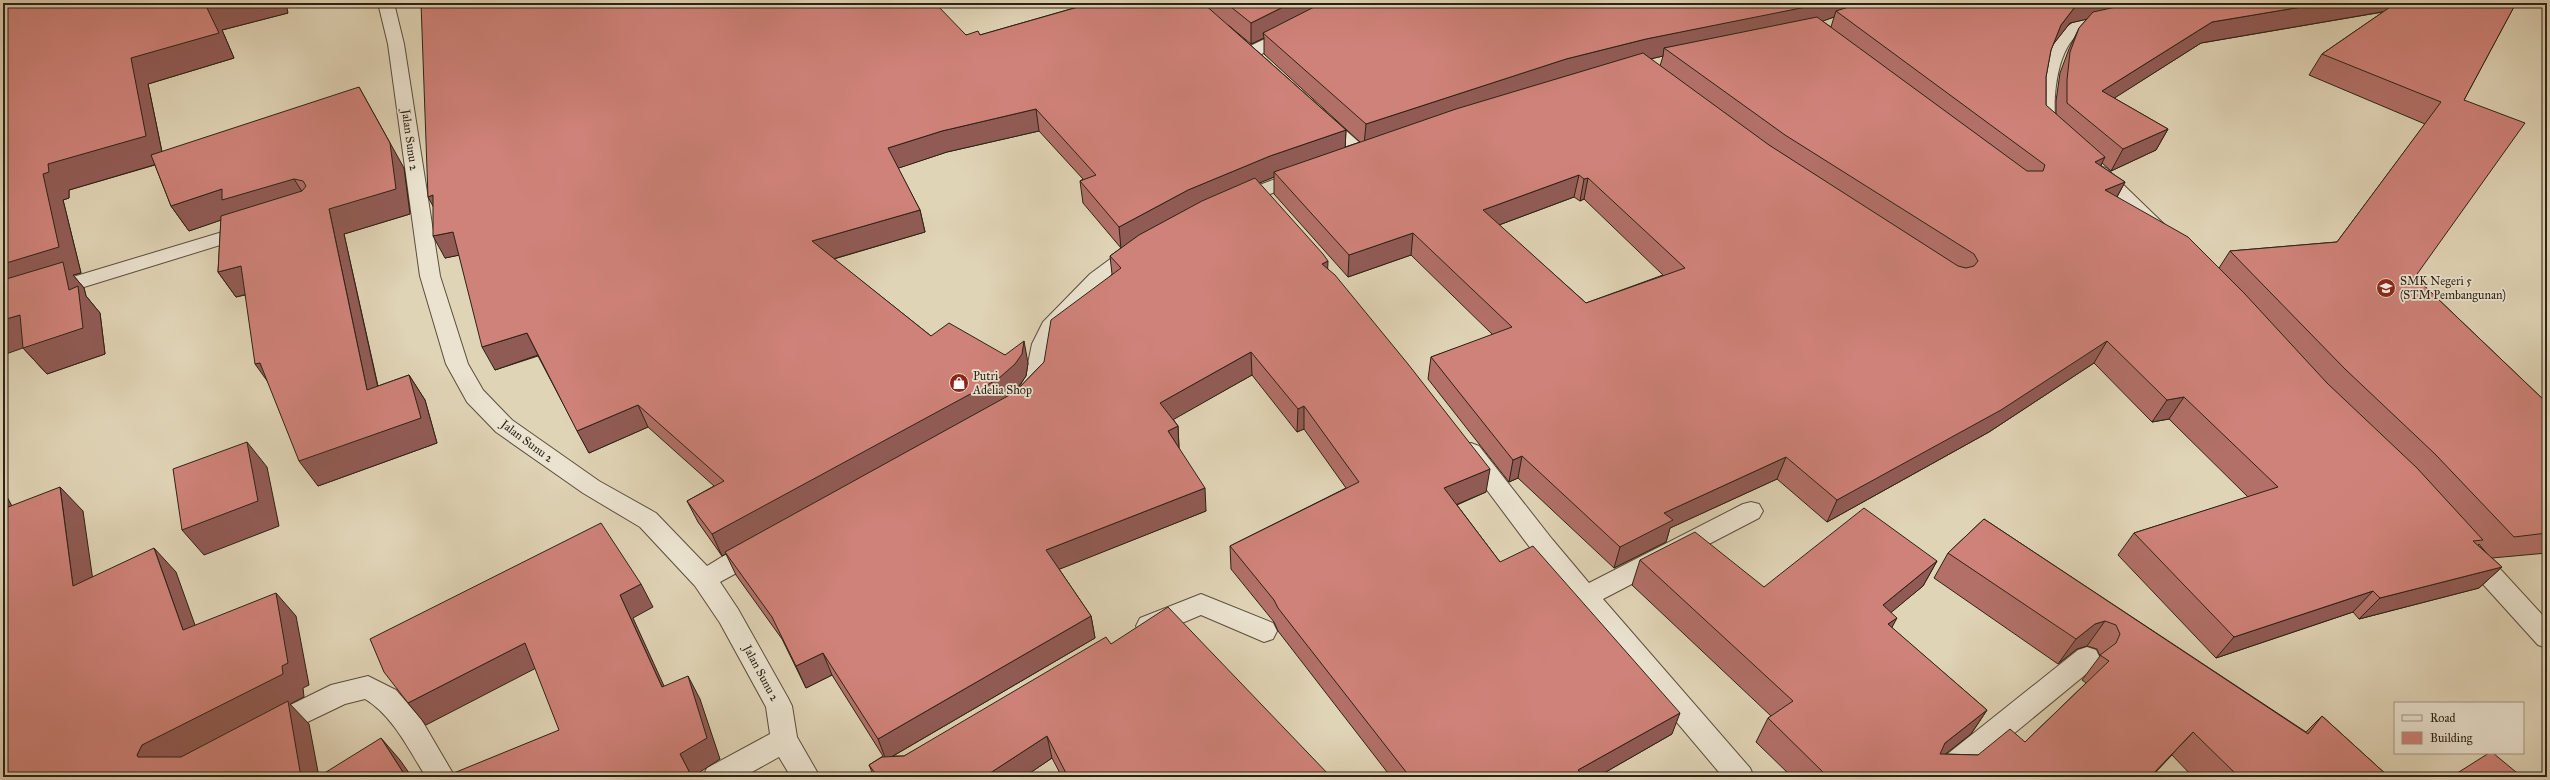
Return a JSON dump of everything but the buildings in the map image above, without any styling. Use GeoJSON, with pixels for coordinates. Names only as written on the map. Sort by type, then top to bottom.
{"type":"FeatureCollection","features":[{"type":"Feature","properties":{"kind":"street","name":"Jalan Sunu 2"},"geometry":{"type":"LineString","coordinates":[[386,3],[396,44],[430,276],[456,364],[476,396],[504,426],[591,487],[648,520],[704,579],[749,650],[779,706],[784,740],[806,777]]}},
{"type":"Feature","properties":{"kind":"street"},"geometry":{"type":"LineString","coordinates":[[2064,142],[2046,127],[2045,105],[2049,78],[2065,36],[2076,28],[2092,22],[2131,16]]}},
{"type":"Feature","properties":{"kind":"street"},"geometry":{"type":"LineString","coordinates":[[1250,53],[1306,24]]}},
{"type":"Feature","properties":{"kind":"street"},"geometry":{"type":"LineString","coordinates":[[1308,106],[1368,151],[1339,162]]}},
{"type":"Feature","properties":{"kind":"street"},"geometry":{"type":"LineString","coordinates":[[2086,161],[2124,194],[2172,243]]}},
{"type":"Feature","properties":{"kind":"street"},"geometry":{"type":"LineString","coordinates":[[1223,206],[1317,170]]}},
{"type":"Feature","properties":{"kind":"street"},"geometry":{"type":"LineString","coordinates":[[1259,191],[1274,208]]}},
{"type":"Feature","properties":{"kind":"street"},"geometry":{"type":"LineString","coordinates":[[3,305],[264,225]]}},
{"type":"Feature","properties":{"kind":"street"},"geometry":{"type":"LineString","coordinates":[[1011,408],[1036,384],[1044,336],[1050,327],[1097,280],[1133,252],[1154,241]]}},
{"type":"Feature","properties":{"kind":"street"},"geometry":{"type":"LineString","coordinates":[[1458,435],[1543,546],[1740,777]]}},
{"type":"Feature","properties":{"kind":"street"},"geometry":{"type":"LineString","coordinates":[[1586,596],[1751,511]]}},
{"type":"Feature","properties":{"kind":"street"},"geometry":{"type":"LineString","coordinates":[[2457,539],[2547,637]]}},
{"type":"Feature","properties":{"kind":"street"},"geometry":{"type":"LineString","coordinates":[[704,579],[773,541]]}},
{"type":"Feature","properties":{"kind":"street"},"geometry":{"type":"LineString","coordinates":[[1126,636],[1201,604],[1264,631]]}},
{"type":"Feature","properties":{"kind":"street"},"geometry":{"type":"LineString","coordinates":[[1940,777],[2087,658]]}},
{"type":"Feature","properties":{"kind":"street"},"geometry":{"type":"LineString","coordinates":[[248,740],[340,693],[368,687],[387,698],[411,728],[441,777]]}},
{"type":"Feature","properties":{"kind":"street"},"geometry":{"type":"LineString","coordinates":[[717,777],[784,740]]}},
{"type":"Feature","properties":{"kind":"place","name":"SMK Negeri 5 (STM Pembangunan)"},"geometry":{"type":"Point","coordinates":[2386,288]}},
{"type":"Feature","properties":{"kind":"place","name":"Putri Adelia Shop"},"geometry":{"type":"Point","coordinates":[959,383]}}]}
